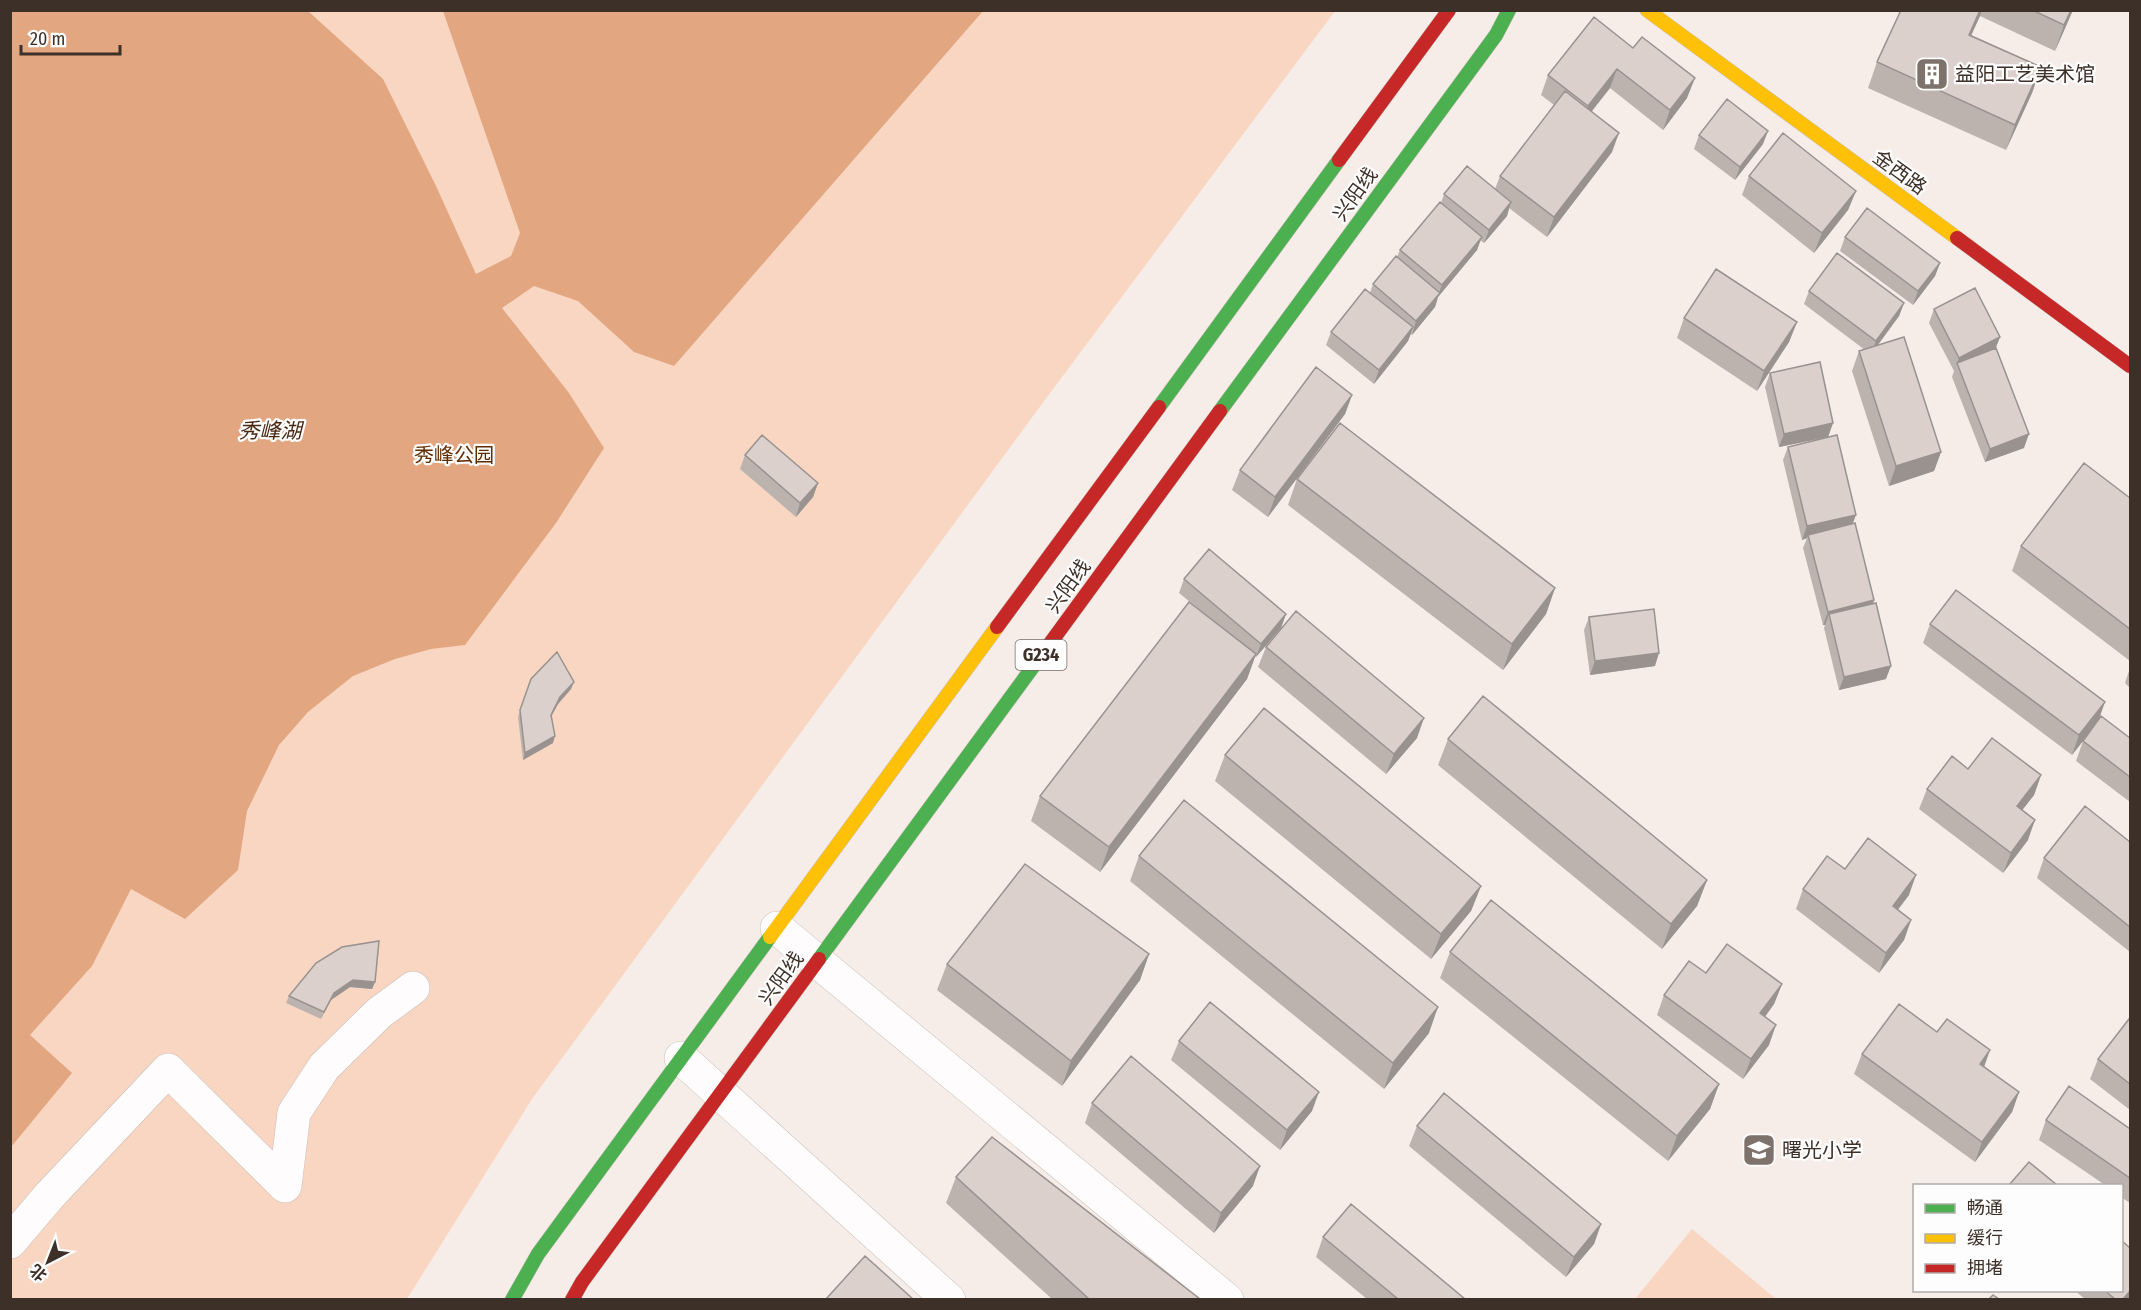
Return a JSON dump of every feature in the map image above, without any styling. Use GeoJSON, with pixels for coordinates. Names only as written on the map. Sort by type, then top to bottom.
{"type":"FeatureCollection","features":[{"type":"Feature","properties":{"kind":"main road","name":"兴阳线"},"geometry":{"type":"LineString","coordinates":[[512,1299],[538,1254],[1449,10]]}},
{"type":"Feature","properties":{"kind":"main road","name":"兴阳线"},"geometry":{"type":"LineString","coordinates":[[572,1299],[582,1282],[1496,35],[1509,10]]}},
{"type":"Feature","properties":{"kind":"main road","name":"金西路"},"geometry":{"type":"LineString","coordinates":[[1647,10],[2129,361]]}},
{"type":"Feature","properties":{"kind":"street"},"geometry":{"type":"LineString","coordinates":[[777,928],[1227,1299]]}},
{"type":"Feature","properties":{"kind":"street"},"geometry":{"type":"LineString","coordinates":[[10,1242],[50,1195],[168,1070],[285,1186],[294,1113],[324,1066],[379,1013],[413,988]]}},
{"type":"Feature","properties":{"kind":"street"},"geometry":{"type":"LineString","coordinates":[[681,1058],[949,1299]]}},
{"type":"Feature","properties":{"kind":"green space","name":"秀峰公园"},"geometry":{"type":"Polygon","coordinates":[[[10,11],[1335,11],[1033,416],[532,1099],[407,1299],[11,1299],[10,11]]]}},
{"type":"Feature","properties":{"kind":"green space"},"geometry":{"type":"Polygon","coordinates":[[[1692,1229],[1776,1299],[1635,1299],[1692,1229]]]}},
{"type":"Feature","properties":{"kind":"water","name":"秀峰湖"},"geometry":{"type":"Polygon","coordinates":[[[11,10],[308,11],[383,79],[476,274],[511,256],[520,233],[443,11],[983,11],[674,366],[634,352],[578,301],[534,286],[502,308],[569,393],[604,448],[556,523],[465,645],[431,649],[395,659],[353,676],[308,712],[279,745],[247,811],[238,870],[185,919],[131,889],[92,966],[30,1035],[72,1073],[11,1147],[11,10]]]}},
{"type":"Feature","properties":{"kind":"building"},"geometry":{"type":"Polygon","coordinates":[[[1901,10],[1980,10],[1969,35],[2041,67],[2015,125],[1877,62],[1901,10]]]}},
{"type":"Feature","properties":{"kind":"building"},"geometry":{"type":"Polygon","coordinates":[[[2032,10],[2071,10],[2064,25],[2032,10]]]}},
{"type":"Feature","properties":{"kind":"building"},"geometry":{"type":"Polygon","coordinates":[[[1594,17],[1633,48],[1642,37],[1695,78],[1670,110],[1617,69],[1588,106],[1548,75],[1594,17]]]}},
{"type":"Feature","properties":{"kind":"building"},"geometry":{"type":"Polygon","coordinates":[[[1565,91],[1619,133],[1554,217],[1500,176],[1565,91]]]}},
{"type":"Feature","properties":{"kind":"building"},"geometry":{"type":"Polygon","coordinates":[[[1727,99],[1768,131],[1740,167],[1699,135],[1727,99]]]}},
{"type":"Feature","properties":{"kind":"building"},"geometry":{"type":"Polygon","coordinates":[[[1783,133],[1856,191],[1822,233],[1749,176],[1783,133]]]}},
{"type":"Feature","properties":{"kind":"building"},"geometry":{"type":"Polygon","coordinates":[[[1467,166],[1511,202],[1489,230],[1444,194],[1467,166]]]}},
{"type":"Feature","properties":{"kind":"building"},"geometry":{"type":"Polygon","coordinates":[[[1440,202],[1482,237],[1442,285],[1400,250],[1440,202]]]}},
{"type":"Feature","properties":{"kind":"building"},"geometry":{"type":"Polygon","coordinates":[[[1867,208],[1940,263],[1918,291],[1845,237],[1867,208]]]}},
{"type":"Feature","properties":{"kind":"building"},"geometry":{"type":"Polygon","coordinates":[[[1837,253],[1904,303],[1876,341],[1809,291],[1837,253]]]}},
{"type":"Feature","properties":{"kind":"building"},"geometry":{"type":"Polygon","coordinates":[[[1396,256],[1440,293],[1416,321],[1373,284],[1396,256]]]}},
{"type":"Feature","properties":{"kind":"building"},"geometry":{"type":"Polygon","coordinates":[[[1716,269],[1797,322],[1764,371],[1684,318],[1716,269]]]}},
{"type":"Feature","properties":{"kind":"building"},"geometry":{"type":"Polygon","coordinates":[[[1975,288],[2000,337],[1959,358],[1934,309],[1975,288]]]}},
{"type":"Feature","properties":{"kind":"building"},"geometry":{"type":"Polygon","coordinates":[[[1365,289],[1413,327],[1379,370],[1331,332],[1365,289]]]}},
{"type":"Feature","properties":{"kind":"building"},"geometry":{"type":"Polygon","coordinates":[[[1904,337],[1941,452],[1896,466],[1859,351],[1904,337]]]}},
{"type":"Feature","properties":{"kind":"building"},"geometry":{"type":"Polygon","coordinates":[[[1996,348],[2029,434],[1990,449],[1957,363],[1996,348]]]}},
{"type":"Feature","properties":{"kind":"building"},"geometry":{"type":"Polygon","coordinates":[[[1820,362],[1833,423],[1784,434],[1770,373],[1820,362]]]}},
{"type":"Feature","properties":{"kind":"building"},"geometry":{"type":"Polygon","coordinates":[[[1316,367],[1352,395],[1275,497],[1240,470],[1316,367]]]}},
{"type":"Feature","properties":{"kind":"building"},"geometry":{"type":"Polygon","coordinates":[[[1340,423],[1555,588],[1512,644],[1297,479],[1340,423]]]}},
{"type":"Feature","properties":{"kind":"building"},"geometry":{"type":"Polygon","coordinates":[[[762,435],[818,483],[800,503],[745,455],[762,435]]]}},
{"type":"Feature","properties":{"kind":"building"},"geometry":{"type":"Polygon","coordinates":[[[1837,435],[1856,515],[1807,526],[1788,447],[1837,435]]]}},
{"type":"Feature","properties":{"kind":"building"},"geometry":{"type":"Polygon","coordinates":[[[2084,463],[2130,498],[2130,629],[2021,546],[2084,463]]]}},
{"type":"Feature","properties":{"kind":"building"},"geometry":{"type":"Polygon","coordinates":[[[1855,523],[1874,600],[1828,612],[1808,535],[1855,523]]]}},
{"type":"Feature","properties":{"kind":"building"},"geometry":{"type":"Polygon","coordinates":[[[1209,549],[1286,614],[1261,644],[1184,579],[1209,549]]]}},
{"type":"Feature","properties":{"kind":"building"},"geometry":{"type":"Polygon","coordinates":[[[1956,590],[2105,702],[2079,735],[1930,624],[1956,590]]]}},
{"type":"Feature","properties":{"kind":"building"},"geometry":{"type":"Polygon","coordinates":[[[1189,602],[1256,654],[1109,847],[1040,796],[1189,602]]]}},
{"type":"Feature","properties":{"kind":"building"},"geometry":{"type":"Polygon","coordinates":[[[1876,603],[1891,666],[1844,677],[1829,614],[1876,603]]]}},
{"type":"Feature","properties":{"kind":"building"},"geometry":{"type":"Polygon","coordinates":[[[1654,609],[1659,653],[1595,661],[1589,617],[1654,609]]]}},
{"type":"Feature","properties":{"kind":"building"},"geometry":{"type":"Polygon","coordinates":[[[1296,611],[1424,718],[1394,754],[1266,647],[1296,611]]]}},
{"type":"Feature","properties":{"kind":"building"},"geometry":{"type":"Polygon","coordinates":[[[557,652],[574,682],[560,697],[551,715],[555,736],[525,753],[520,710],[531,679],[557,652]]]}},
{"type":"Feature","properties":{"kind":"building"},"geometry":{"type":"Polygon","coordinates":[[[1483,696],[1707,880],[1671,924],[1448,739],[1483,696]]]}},
{"type":"Feature","properties":{"kind":"building"},"geometry":{"type":"Polygon","coordinates":[[[1264,708],[1481,886],[1441,934],[1225,755],[1264,708]]]}},
{"type":"Feature","properties":{"kind":"building"},"geometry":{"type":"Polygon","coordinates":[[[2101,716],[2130,738],[2130,777],[2083,741],[2101,716]]]}},
{"type":"Feature","properties":{"kind":"building"},"geometry":{"type":"Polygon","coordinates":[[[1992,738],[2041,775],[2017,806],[2035,820],[2011,853],[1927,789],[1952,756],[1968,769],[1992,738]]]}},
{"type":"Feature","properties":{"kind":"building"},"geometry":{"type":"Polygon","coordinates":[[[1184,800],[1438,1007],[1393,1063],[1139,856],[1184,800]]]}},
{"type":"Feature","properties":{"kind":"building"},"geometry":{"type":"Polygon","coordinates":[[[2085,806],[2130,842],[2130,927],[2044,858],[2085,806]]]}},
{"type":"Feature","properties":{"kind":"building"},"geometry":{"type":"Polygon","coordinates":[[[1868,838],[1916,875],[1893,906],[1911,920],[1886,953],[1803,889],[1827,856],[1845,869],[1868,838]]]}},
{"type":"Feature","properties":{"kind":"building"},"geometry":{"type":"Polygon","coordinates":[[[1025,864],[1149,954],[1071,1061],[947,964],[1025,864]]]}},
{"type":"Feature","properties":{"kind":"building"},"geometry":{"type":"Polygon","coordinates":[[[1491,900],[1719,1084],[1677,1136],[1450,952],[1491,900]]]}},
{"type":"Feature","properties":{"kind":"building"},"geometry":{"type":"Polygon","coordinates":[[[379,941],[375,982],[353,980],[334,993],[324,1012],[289,996],[316,963],[342,947],[379,941]]]}},
{"type":"Feature","properties":{"kind":"building"},"geometry":{"type":"Polygon","coordinates":[[[1727,944],[1782,984],[1760,1013],[1776,1025],[1751,1059],[1664,995],[1689,961],[1706,973],[1727,944]]]}},
{"type":"Feature","properties":{"kind":"building"},"geometry":{"type":"Polygon","coordinates":[[[1210,1002],[1319,1092],[1287,1130],[1179,1041],[1210,1002]]]}},
{"type":"Feature","properties":{"kind":"building"},"geometry":{"type":"Polygon","coordinates":[[[1899,1004],[1937,1032],[1947,1019],[1990,1050],[1980,1064],[2019,1092],[1982,1142],[1862,1054],[1899,1004]]]}},
{"type":"Feature","properties":{"kind":"building"},"geometry":{"type":"Polygon","coordinates":[[[2130,1020],[2130,1084],[2098,1059],[2130,1020]]]}},
{"type":"Feature","properties":{"kind":"building"},"geometry":{"type":"Polygon","coordinates":[[[1131,1056],[1260,1166],[1221,1213],[1092,1103],[1131,1056]]]}},
{"type":"Feature","properties":{"kind":"building"},"geometry":{"type":"Polygon","coordinates":[[[2069,1086],[2130,1129],[2130,1178],[2046,1120],[2069,1086]]]}},
{"type":"Feature","properties":{"kind":"building"},"geometry":{"type":"Polygon","coordinates":[[[1444,1093],[1601,1224],[1574,1257],[1417,1126],[1444,1093]]]}},
{"type":"Feature","properties":{"kind":"building"},"geometry":{"type":"Polygon","coordinates":[[[992,1137],[1200,1299],[1089,1299],[956,1177],[992,1137]]]}},
{"type":"Feature","properties":{"kind":"building"},"geometry":{"type":"Polygon","coordinates":[[[2029,1162],[2056,1184],[2010,1184],[2029,1162]]]}},
{"type":"Feature","properties":{"kind":"building"},"geometry":{"type":"Polygon","coordinates":[[[1351,1204],[1465,1299],[1398,1299],[1323,1237],[1351,1204]]]}},
{"type":"Feature","properties":{"kind":"building"},"geometry":{"type":"Polygon","coordinates":[[[2123,1242],[2130,1248],[2130,1291],[2123,1299],[2115,1299],[2106,1292],[2123,1292],[2123,1242]]]}},
{"type":"Feature","properties":{"kind":"building"},"geometry":{"type":"Polygon","coordinates":[[[865,1256],[913,1299],[826,1299],[865,1256]]]}},
{"type":"Feature","properties":{"kind":"traffic: fast"},"geometry":{"type":"LineString","coordinates":[[1220,411],[1496,35],[1509,10]]}},
{"type":"Feature","properties":{"kind":"traffic: fast"},"geometry":{"type":"LineString","coordinates":[[1159,407],[1339,160]]}},
{"type":"Feature","properties":{"kind":"traffic: fast"},"geometry":{"type":"LineString","coordinates":[[819,959],[1046,649]]}},
{"type":"Feature","properties":{"kind":"traffic: fast"},"geometry":{"type":"LineString","coordinates":[[512,1300],[538,1254],[770,937]]}},
{"type":"Feature","properties":{"kind":"traffic: slow"},"geometry":{"type":"LineString","coordinates":[[1647,10],[1957,238]]}},
{"type":"Feature","properties":{"kind":"traffic: slow"},"geometry":{"type":"LineString","coordinates":[[770,937],[997,627]]}},
{"type":"Feature","properties":{"kind":"traffic: jam"},"geometry":{"type":"LineString","coordinates":[[1339,160],[1449,10]]}},
{"type":"Feature","properties":{"kind":"traffic: jam"},"geometry":{"type":"LineString","coordinates":[[1957,238],[2130,366]]}},
{"type":"Feature","properties":{"kind":"traffic: jam"},"geometry":{"type":"LineString","coordinates":[[997,627],[1159,407]]}},
{"type":"Feature","properties":{"kind":"traffic: jam"},"geometry":{"type":"LineString","coordinates":[[1046,649],[1220,411]]}},
{"type":"Feature","properties":{"kind":"traffic: jam"},"geometry":{"type":"LineString","coordinates":[[572,1300],[582,1282],[819,959]]}},
{"type":"Feature","properties":{"kind":"place","name":"益阳工艺美术馆"},"geometry":{"type":"Point","coordinates":[1932,74]}},
{"type":"Feature","properties":{"kind":"place","name":"曙光小学"},"geometry":{"type":"Point","coordinates":[1759,1150]}}]}
